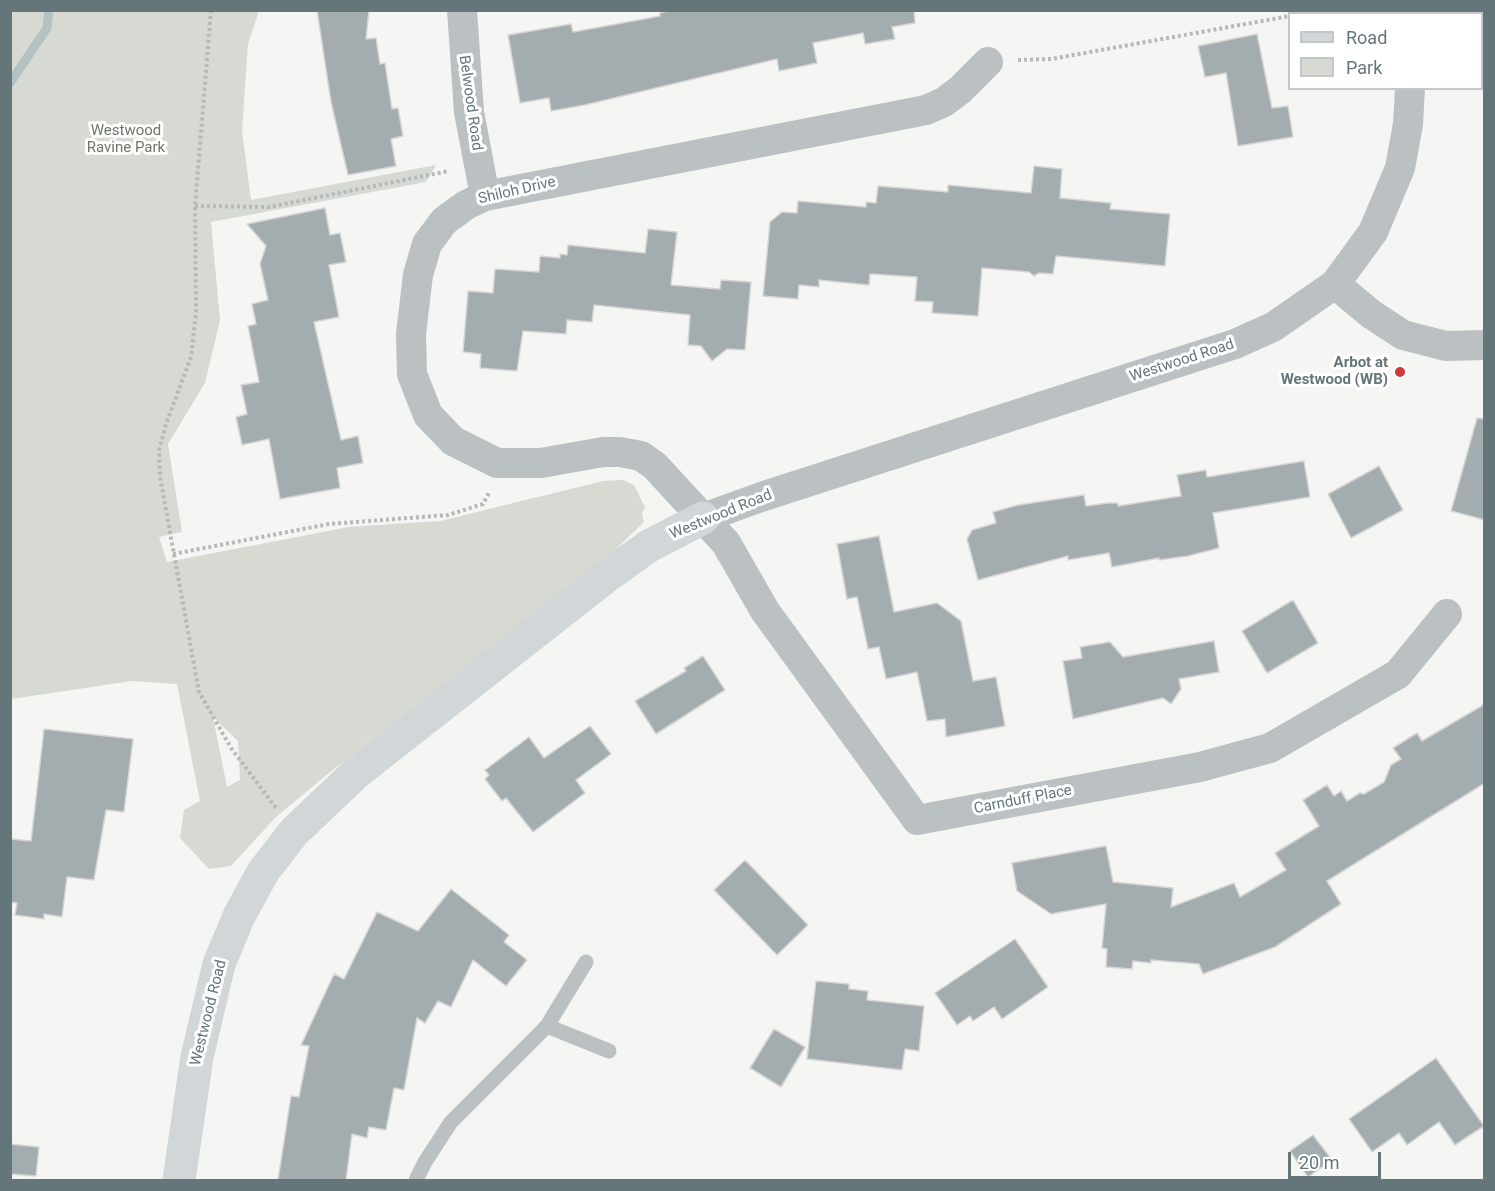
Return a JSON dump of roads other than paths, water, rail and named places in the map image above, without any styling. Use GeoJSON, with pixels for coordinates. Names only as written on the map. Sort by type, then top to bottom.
{"type":"FeatureCollection","features":[{"type":"Feature","properties":{"kind":"street","name":"Belwood Road"},"geometry":{"type":"LineString","coordinates":[[462,10],[469,112],[485,196]]}},
{"type":"Feature","properties":{"kind":"street","name":"Shiloh Drive"},"geometry":{"type":"LineString","coordinates":[[703,519],[656,466],[641,456],[603,452],[541,463],[497,463],[453,441],[428,415],[412,374],[411,334],[417,275],[427,243],[444,220],[466,205],[485,196],[926,110],[944,102],[960,90],[987,62]]}},
{"type":"Feature","properties":{"kind":"street","name":"Westwood Road"},"geometry":{"type":"LineString","coordinates":[[179,1180],[197,1057],[219,964],[244,907],[263,872],[294,832],[323,801],[607,576],[649,546],[703,519],[761,497],[1235,344],[1273,327],[1335,284],[1373,232],[1400,168],[1408,124],[1410,90]]}},
{"type":"Feature","properties":{"kind":"street"},"geometry":{"type":"LineString","coordinates":[[1335,284],[1371,314],[1403,335],[1446,346],[1485,345]]}},
{"type":"Feature","properties":{"kind":"street","name":"Carnduff Place"},"geometry":{"type":"LineString","coordinates":[[703,519],[726,543],[765,610],[917,820],[1200,767],[1270,748],[1398,674],[1447,614]]}},
{"type":"Feature","properties":{"kind":"lane"},"geometry":{"type":"LineString","coordinates":[[416,1180],[451,1122],[547,1026],[586,962]]}},
{"type":"Feature","properties":{"kind":"lane"},"geometry":{"type":"LineString","coordinates":[[547,1026],[609,1051]]}},
{"type":"Feature","properties":{"kind":"waterway"},"geometry":{"type":"LineString","coordinates":[[10,83],[47,28],[49,10]]}},
{"type":"Feature","properties":{"kind":"place","name":"Arbot at Westwood (WB)"},"geometry":{"type":"Point","coordinates":[1400,372]}},
{"type":"Feature","properties":{"kind":"park label","name":"Westwood Ravine Park"},"geometry":{"type":"Point","coordinates":[126,140]}}]}
